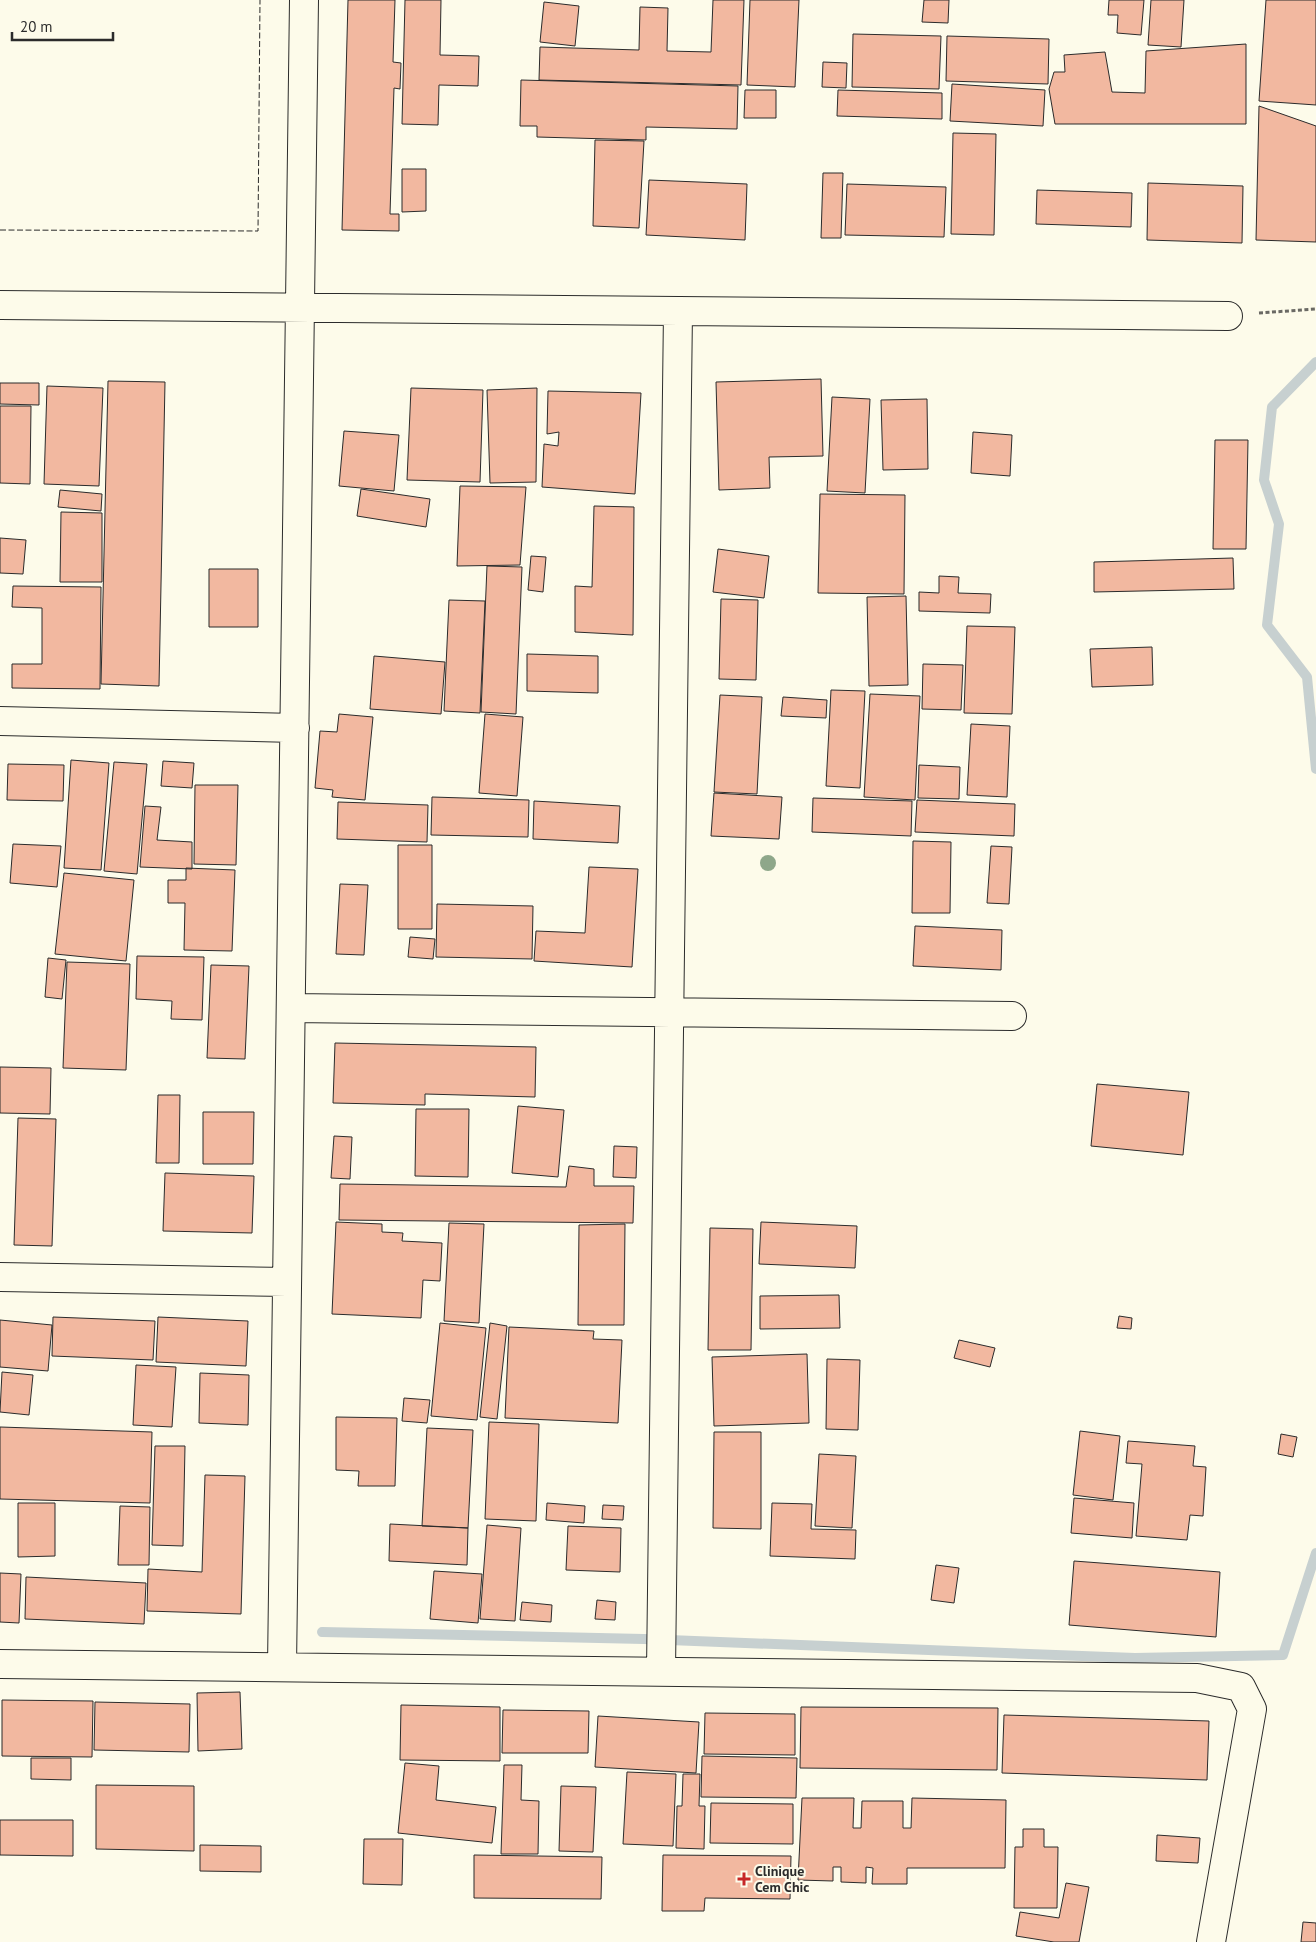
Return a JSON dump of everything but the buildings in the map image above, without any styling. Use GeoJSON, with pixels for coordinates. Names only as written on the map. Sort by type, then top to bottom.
{"type":"FeatureCollection","features":[{"type":"Feature","properties":{"kind":"street"},"geometry":{"type":"LineString","coordinates":[[282,1667],[304,0]]}},
{"type":"Feature","properties":{"kind":"street"},"geometry":{"type":"LineString","coordinates":[[0,305],[1228,316]]}},
{"type":"Feature","properties":{"kind":"street"},"geometry":{"type":"LineString","coordinates":[[661,1671],[678,311]]}},
{"type":"Feature","properties":{"kind":"street"},"geometry":{"type":"LineString","coordinates":[[0,721],[294,728]]}},
{"type":"Feature","properties":{"kind":"street"},"geometry":{"type":"LineString","coordinates":[[291,1008],[1012,1016]]}},
{"type":"Feature","properties":{"kind":"street"},"geometry":{"type":"LineString","coordinates":[[0,1277],[287,1282]]}},
{"type":"Feature","properties":{"kind":"street"},"geometry":{"type":"LineString","coordinates":[[0,1664],[1197,1678],[1241,1686],[1252,1709],[1211,1942]]}},
{"type":"Feature","properties":{"kind":"path"},"geometry":{"type":"LineString","coordinates":[[1228,316],[1316,309]]}},
{"type":"Feature","properties":{"kind":"waterway"},"geometry":{"type":"LineString","coordinates":[[1316,362],[1272,407],[1264,480],[1279,524],[1267,625],[1307,677],[1316,769]]}},
{"type":"Feature","properties":{"kind":"waterway"},"geometry":{"type":"LineString","coordinates":[[322,1632],[644,1639],[1135,1658],[1283,1655],[1316,1553]]}},
{"type":"Feature","properties":{"kind":"fence"},"geometry":{"type":"LineString","coordinates":[[0,230],[258,231],[260,0]]}},
{"type":"Feature","properties":{"kind":"place","name":"Clinique Cem Chic"},"geometry":{"type":"Point","coordinates":[744,1879]}}]}
